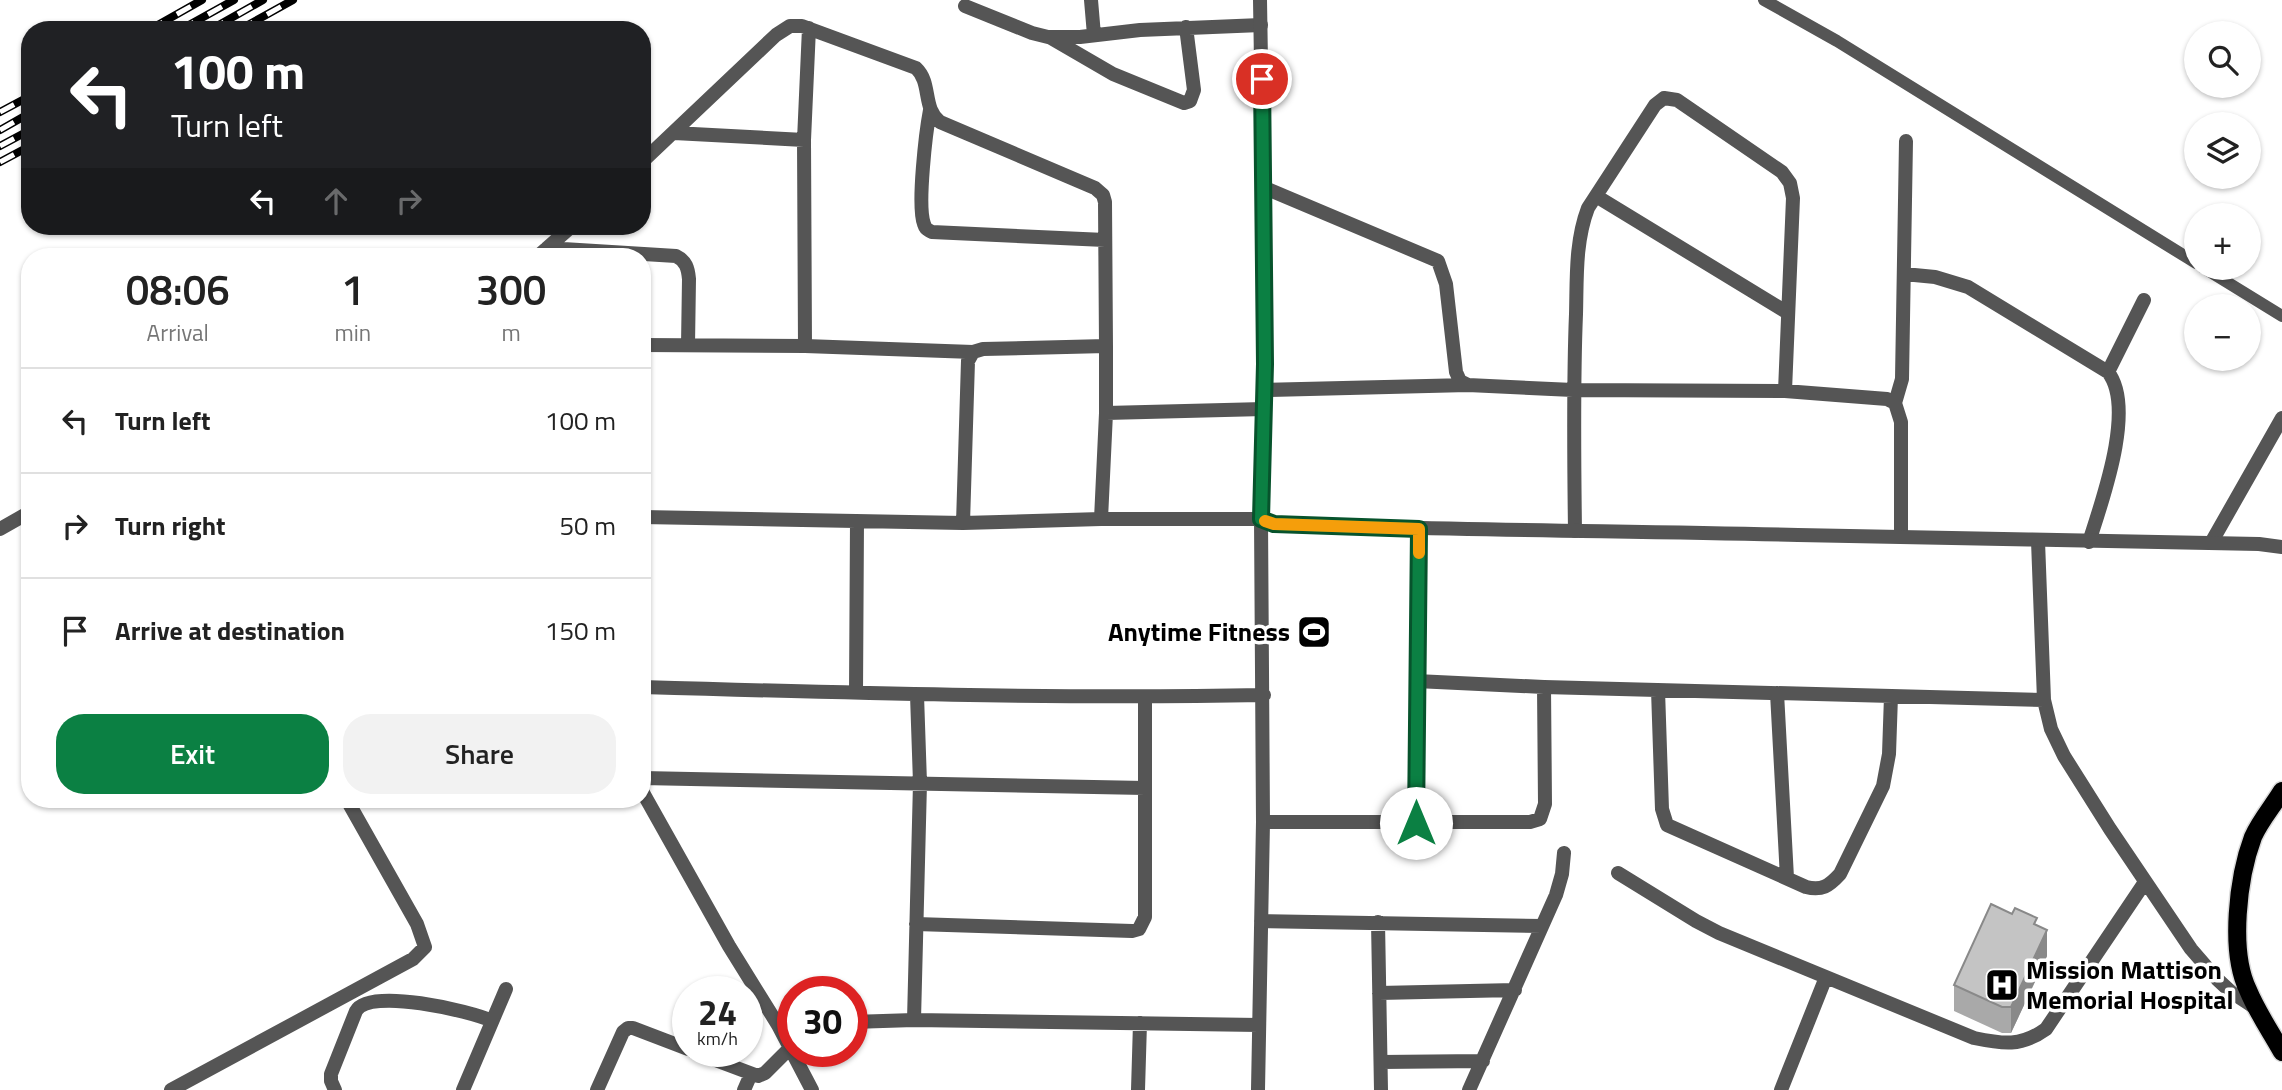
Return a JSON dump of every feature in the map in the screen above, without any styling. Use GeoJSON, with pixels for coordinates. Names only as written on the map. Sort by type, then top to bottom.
{"type":"FeatureCollection","features":[{"type":"Feature","properties":{"kind":"main road"},"geometry":{"type":"LineString","coordinates":[[2282,791],[2254,836],[2242,884],[2236,934],[2239,961],[2247,989],[2282,1052]]}},
{"type":"Feature","properties":{"kind":"street"},"geometry":{"type":"LineString","coordinates":[[1091,0],[1094,35]]}},
{"type":"Feature","properties":{"kind":"street"},"geometry":{"type":"LineString","coordinates":[[1258,1090],[1264,695],[1261,519],[1265,390],[1265,188],[1260,0]]}},
{"type":"Feature","properties":{"kind":"street"},"geometry":{"type":"LineString","coordinates":[[965,6],[1048,37],[1113,74],[1184,103],[1190,101],[1194,90],[1186,27]]}},
{"type":"Feature","properties":{"kind":"street"},"geometry":{"type":"LineString","coordinates":[[1048,37],[1186,27],[1261,25]]}},
{"type":"Feature","properties":{"kind":"street"},"geometry":{"type":"LineString","coordinates":[[651,154],[776,35],[790,26],[809,28],[916,68],[925,81],[932,116],[940,122],[1096,188],[1103,195],[1105,202],[1106,413],[1101,519]]}},
{"type":"Feature","properties":{"kind":"street"},"geometry":{"type":"LineString","coordinates":[[806,346],[804,140],[809,28]]}},
{"type":"Feature","properties":{"kind":"street"},"geometry":{"type":"LineString","coordinates":[[1576,531],[1573,390],[1578,255],[1582,224],[1596,196],[1655,105],[1664,98],[1677,100],[1782,172],[1790,183],[1793,198],[1785,391]]}},
{"type":"Feature","properties":{"kind":"street"},"geometry":{"type":"LineString","coordinates":[[930,110],[924,151],[922,204],[922,217],[927,229],[932,232],[1105,240]]}},
{"type":"Feature","properties":{"kind":"street"},"geometry":{"type":"LineString","coordinates":[[674,133],[804,140]]}},
{"type":"Feature","properties":{"kind":"street"},"geometry":{"type":"LineString","coordinates":[[1900,537],[1901,422],[1895,403],[1902,379],[1906,141]]}},
{"type":"Feature","properties":{"kind":"street"},"geometry":{"type":"LineString","coordinates":[[1265,188],[1438,261],[1446,284],[1456,372],[1460,381],[1468,384]]}},
{"type":"Feature","properties":{"kind":"street"},"geometry":{"type":"LineString","coordinates":[[1596,196],[1788,313]]}},
{"type":"Feature","properties":{"kind":"street"},"geometry":{"type":"LineString","coordinates":[[547,248],[562,235]]}},
{"type":"Feature","properties":{"kind":"street"},"geometry":{"type":"LineString","coordinates":[[651,255],[676,256],[683,259],[688,268],[688,345]]}},
{"type":"Feature","properties":{"kind":"street"},"geometry":{"type":"LineString","coordinates":[[1904,274],[1936,277],[1968,287],[2108,372],[2118,389],[2119,419],[2104,494],[2089,542]]}},
{"type":"Feature","properties":{"kind":"street"},"geometry":{"type":"LineString","coordinates":[[2108,372],[2144,300]]}},
{"type":"Feature","properties":{"kind":"street"},"geometry":{"type":"LineString","coordinates":[[651,345],[806,346],[973,352],[983,349],[1106,346]]}},
{"type":"Feature","properties":{"kind":"street"},"geometry":{"type":"LineString","coordinates":[[964,523],[968,361],[973,352]]}},
{"type":"Feature","properties":{"kind":"street"},"geometry":{"type":"LineString","coordinates":[[1265,390],[1468,384],[1573,390],[1785,391],[1887,399],[1895,403]]}},
{"type":"Feature","properties":{"kind":"street"},"geometry":{"type":"LineString","coordinates":[[1106,413],[1264,409]]}},
{"type":"Feature","properties":{"kind":"street"},"geometry":{"type":"LineString","coordinates":[[2211,543],[2282,418]]}},
{"type":"Feature","properties":{"kind":"street"},"geometry":{"type":"LineString","coordinates":[[0,529],[21,517]]}},
{"type":"Feature","properties":{"kind":"street"},"geometry":{"type":"LineString","coordinates":[[651,517],[964,523],[1101,519],[1261,519],[1274,524],[1419,529],[2259,544],[2282,547]]}},
{"type":"Feature","properties":{"kind":"street"},"geometry":{"type":"LineString","coordinates":[[856,693],[857,521]]}},
{"type":"Feature","properties":{"kind":"street"},"geometry":{"type":"LineString","coordinates":[[1416,823],[1419,529]]}},
{"type":"Feature","properties":{"kind":"street"},"geometry":{"type":"LineString","coordinates":[[2038,541],[2044,700],[2052,729],[2064,756],[2191,949],[2231,992],[2259,1010]]}},
{"type":"Feature","properties":{"kind":"street"},"geometry":{"type":"LineString","coordinates":[[1416,681],[1544,687],[2044,700]]}},
{"type":"Feature","properties":{"kind":"street"},"geometry":{"type":"LineString","coordinates":[[651,687],[917,695],[1264,695]]}},
{"type":"Feature","properties":{"kind":"street"},"geometry":{"type":"LineString","coordinates":[[1263,822],[1530,822],[1540,819],[1545,804],[1544,687]]}},
{"type":"Feature","properties":{"kind":"street"},"geometry":{"type":"LineString","coordinates":[[1658,690],[1662,809],[1667,825],[1816,889],[1831,884],[1840,874],[1883,786],[1889,754],[1891,696]]}},
{"type":"Feature","properties":{"kind":"street"},"geometry":{"type":"LineString","coordinates":[[1777,693],[1787,878]]}},
{"type":"Feature","properties":{"kind":"street"},"geometry":{"type":"LineString","coordinates":[[914,1020],[919,783],[917,695]]}},
{"type":"Feature","properties":{"kind":"street"},"geometry":{"type":"LineString","coordinates":[[916,924],[1132,931],[1139,929],[1145,917],[1144,697]]}},
{"type":"Feature","properties":{"kind":"street"},"geometry":{"type":"LineString","coordinates":[[651,778],[1145,788]]}},
{"type":"Feature","properties":{"kind":"street"},"geometry":{"type":"LineString","coordinates":[[651,807],[729,946],[777,1014]]}},
{"type":"Feature","properties":{"kind":"street"},"geometry":{"type":"LineString","coordinates":[[172,1090],[413,959],[425,947],[417,924],[352,808]]}},
{"type":"Feature","properties":{"kind":"street"},"geometry":{"type":"LineString","coordinates":[[1469,1090],[1542,926],[1562,874],[1564,853]]}},
{"type":"Feature","properties":{"kind":"street"},"geometry":{"type":"LineString","coordinates":[[1618,873],[1696,922],[1761,952],[1974,1038],[2001,1044],[2033,1038],[2046,1029],[2145,882]]}},
{"type":"Feature","properties":{"kind":"street"},"geometry":{"type":"LineString","coordinates":[[1261,921],[1542,926]]}},
{"type":"Feature","properties":{"kind":"street"},"geometry":{"type":"LineString","coordinates":[[1378,922],[1381,1090]]}},
{"type":"Feature","properties":{"kind":"street"},"geometry":{"type":"LineString","coordinates":[[1781,1090],[1826,977]]}},
{"type":"Feature","properties":{"kind":"street"},"geometry":{"type":"LineString","coordinates":[[463,1090],[506,989]]}},
{"type":"Feature","properties":{"kind":"street"},"geometry":{"type":"LineString","coordinates":[[1379,993],[1515,990]]}},
{"type":"Feature","properties":{"kind":"street"},"geometry":{"type":"LineString","coordinates":[[335,1090],[331,1074],[361,1004],[405,1002],[444,1006],[477,1014],[492,1021]]}},
{"type":"Feature","properties":{"kind":"street"},"geometry":{"type":"LineString","coordinates":[[868,1021],[1259,1025]]}},
{"type":"Feature","properties":{"kind":"street"},"geometry":{"type":"LineString","coordinates":[[1138,1090],[1140,1023]]}},
{"type":"Feature","properties":{"kind":"street"},"geometry":{"type":"LineString","coordinates":[[597,1090],[623,1031],[633,1028],[672,1043]]}},
{"type":"Feature","properties":{"kind":"street"},"geometry":{"type":"LineString","coordinates":[[733,1067],[761,1076],[777,1061]]}},
{"type":"Feature","properties":{"kind":"street"},"geometry":{"type":"LineString","coordinates":[[1381,1062],[1483,1061]]}},
{"type":"Feature","properties":{"kind":"street"},"geometry":{"type":"LineString","coordinates":[[800,1067],[812,1090]]}},
{"type":"Feature","properties":{"kind":"street"},"geometry":{"type":"LineString","coordinates":[[744,1090],[751,1074]]}},
{"type":"Feature","properties":{"kind":"lane"},"geometry":{"type":"LineString","coordinates":[[1764,0],[1837,41],[2184,256]]}},
{"type":"Feature","properties":{"kind":"lane"},"geometry":{"type":"LineString","coordinates":[[2224,280],[2282,316]]}},
{"type":"Feature","properties":{"kind":"building"},"geometry":{"type":"Polygon","coordinates":[[[1991,904],[2012,914],[2015,908],[2037,918],[2034,924],[2047,930],[2011,1007],[2002,1007],[1954,985],[1991,904]]]}},
{"type":"Feature","properties":{"kind":"railway"},"geometry":{"type":"LineString","coordinates":[[165,21],[202,0]]}},
{"type":"Feature","properties":{"kind":"railway"},"geometry":{"type":"LineString","coordinates":[[196,21],[234,0]]}},
{"type":"Feature","properties":{"kind":"railway"},"geometry":{"type":"LineString","coordinates":[[226,21],[263,0]]}},
{"type":"Feature","properties":{"kind":"railway"},"geometry":{"type":"LineString","coordinates":[[255,21],[293,0]]}},
{"type":"Feature","properties":{"kind":"railway"},"geometry":{"type":"LineString","coordinates":[[0,112],[21,101]]}},
{"type":"Feature","properties":{"kind":"railway"},"geometry":{"type":"LineString","coordinates":[[0,130],[21,118]]}},
{"type":"Feature","properties":{"kind":"railway"},"geometry":{"type":"LineString","coordinates":[[0,146],[21,135]]}},
{"type":"Feature","properties":{"kind":"railway"},"geometry":{"type":"LineString","coordinates":[[0,162],[21,151]]}},
{"type":"Feature","properties":{"kind":"slow traffic"},"geometry":{"type":"LineString","coordinates":[[1265,521],[1274,524],[1419,529],[1419,553]]}},
{"type":"Feature","properties":{"kind":"place","name":"Anytime Fitness"},"geometry":{"type":"Point","coordinates":[1314,632]}},
{"type":"Feature","properties":{"kind":"place","name":"Mission Mattison Memorial Hospital"},"geometry":{"type":"Point","coordinates":[2002,985]}},
{"type":"Feature","properties":{"kind":"route"},"geometry":{"type":"LineString","coordinates":[[1262,79],[1265,390],[1261,519],[1274,524],[1419,529],[1416,823]]}}]}
